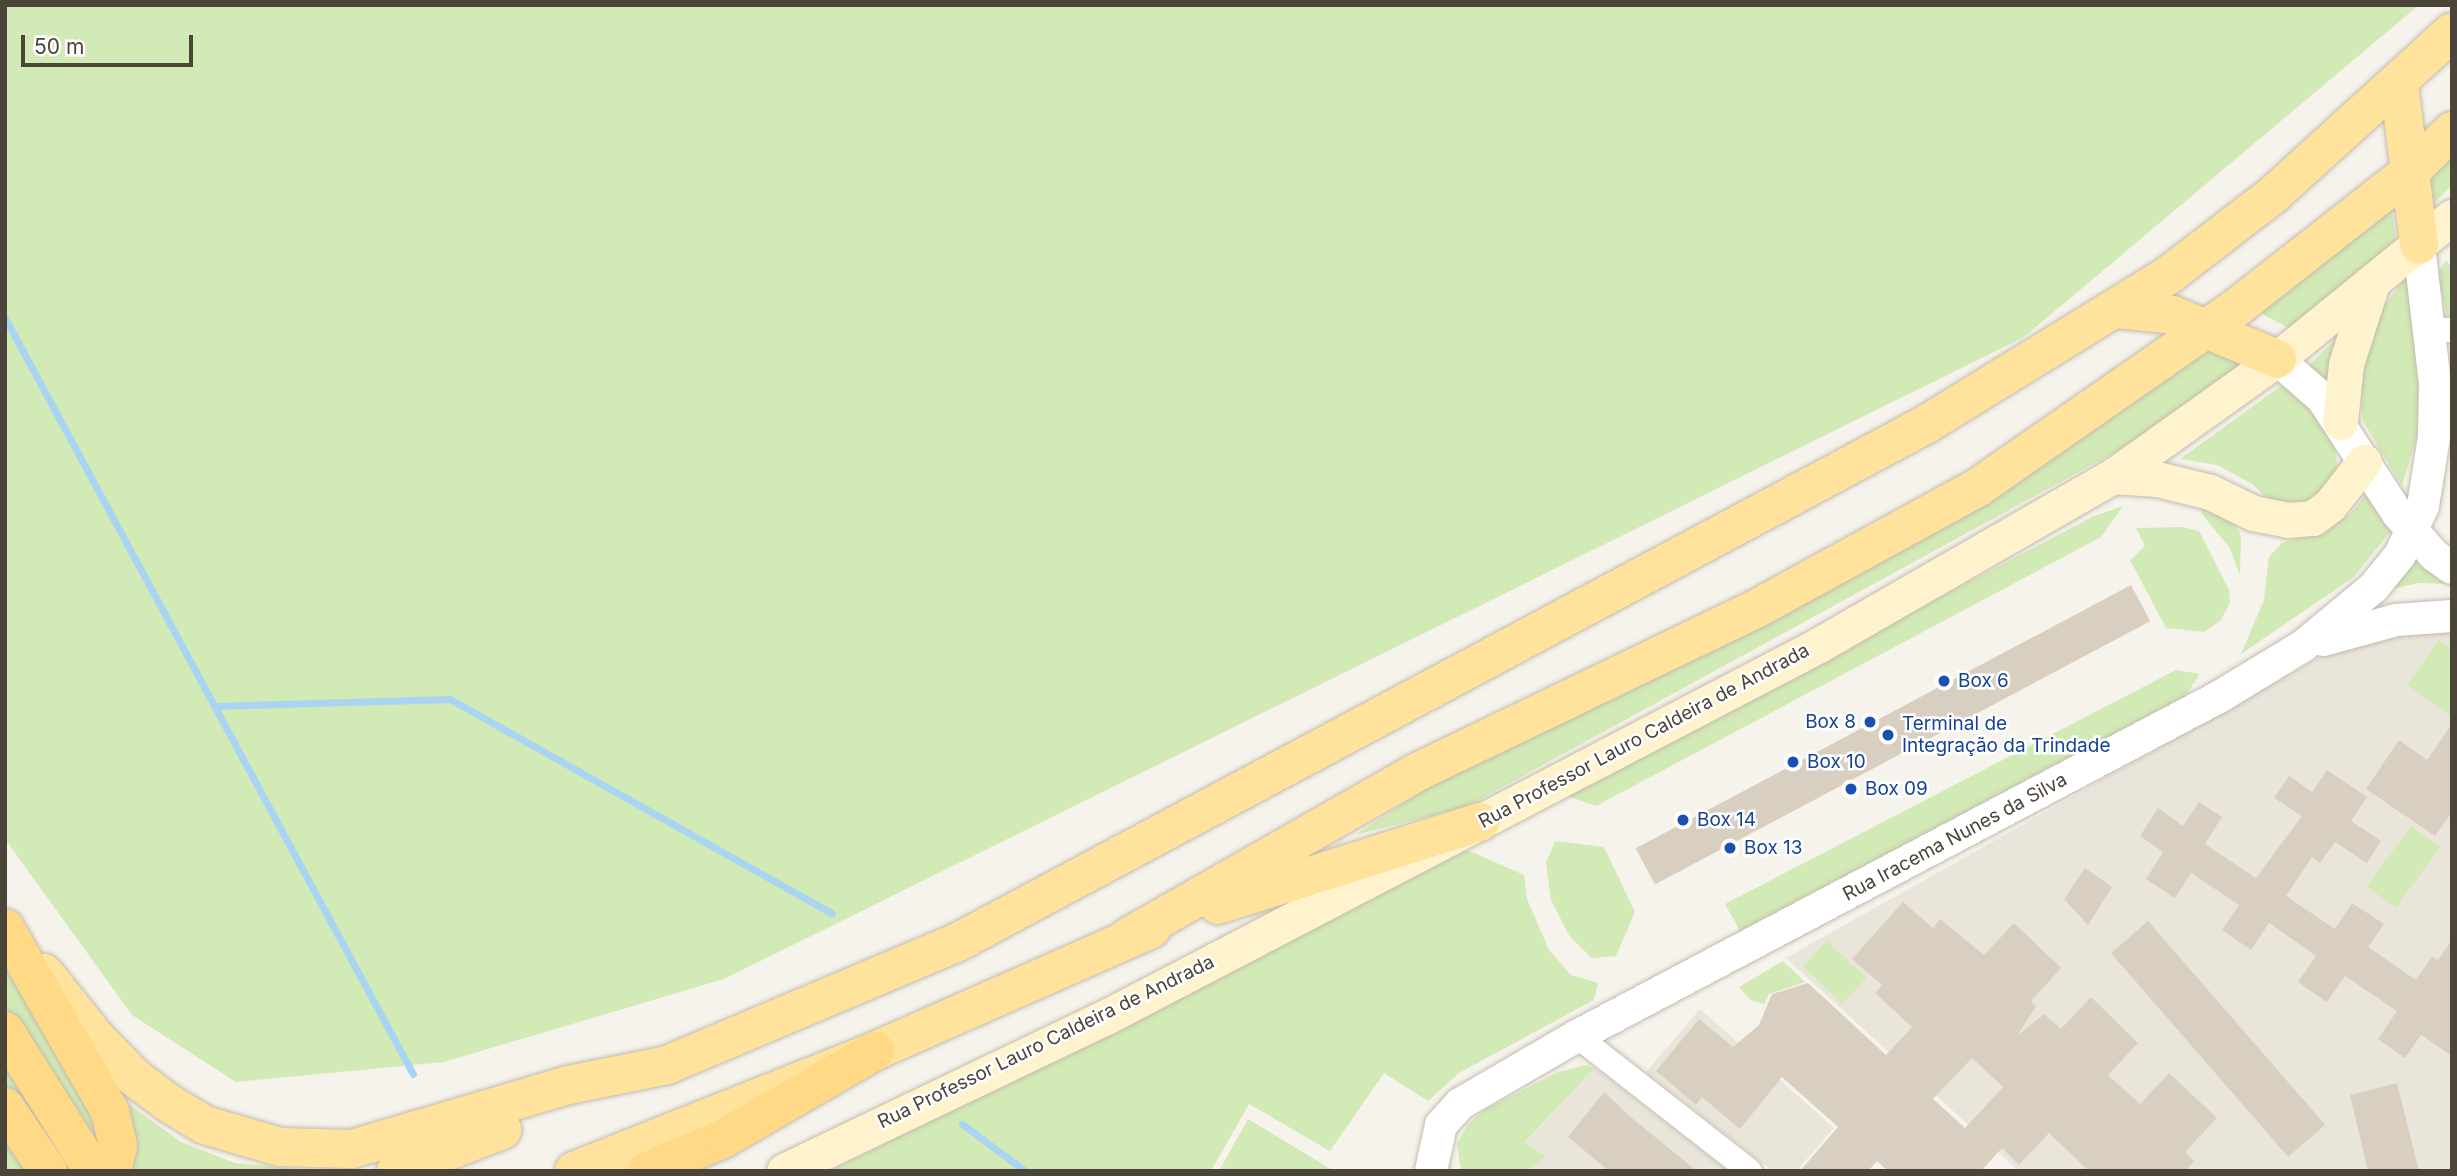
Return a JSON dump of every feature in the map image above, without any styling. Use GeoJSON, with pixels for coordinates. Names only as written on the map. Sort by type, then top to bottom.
{"type":"FeatureCollection","features":[{"type":"Feature","properties":{"kind":"highway"},"geometry":{"type":"LineString","coordinates":[[5,927],[110,1111],[118,1146],[112,1171]]}},
{"type":"Feature","properties":{"kind":"highway"},"geometry":{"type":"LineString","coordinates":[[5,1031],[93,1171]]}},
{"type":"Feature","properties":{"kind":"highway"},"geometry":{"type":"LineString","coordinates":[[647,1171],[723,1139],[875,1051]]}},
{"type":"Feature","properties":{"kind":"highway"},"geometry":{"type":"LineString","coordinates":[[5,1107],[48,1171]]}},
{"type":"Feature","properties":{"kind":"main road"},"geometry":{"type":"LineString","coordinates":[[396,1171],[667,1065],[958,942],[1656,572],[1925,425],[2170,274],[2273,195],[2399,84],[2452,32]]}},
{"type":"Feature","properties":{"kind":"main road"},"geometry":{"type":"LineString","coordinates":[[2399,84],[2412,170],[2419,245]]}},
{"type":"Feature","properties":{"kind":"main road"},"geometry":{"type":"LineString","coordinates":[[574,1171],[875,1051],[1128,937],[1415,773],[1754,610],[1977,488],[2208,328],[2412,170],[2452,131]]}},
{"type":"Feature","properties":{"kind":"main road","name":"Rua Professor Lauro Caldeira de Andrada"},"geometry":{"type":"LineString","coordinates":[[784,1171],[1106,1017],[1817,646],[2113,476],[2277,359],[2452,217]]}},
{"type":"Feature","properties":{"kind":"main road"},"geometry":{"type":"LineString","coordinates":[[2340,422],[2346,364],[2372,283]]}},
{"type":"Feature","properties":{"kind":"main road"},"geometry":{"type":"LineString","coordinates":[[2117,309],[2173,315],[2277,359]]}},
{"type":"Feature","properties":{"kind":"main road"},"geometry":{"type":"LineString","coordinates":[[2113,476],[2157,479],[2210,492],[2253,513],[2288,520],[2313,518],[2330,505],[2364,462]]}},
{"type":"Feature","properties":{"kind":"main road"},"geometry":{"type":"LineString","coordinates":[[1128,937],[1480,822]]}},
{"type":"Feature","properties":{"kind":"main road"},"geometry":{"type":"LineString","coordinates":[[5,927],[135,1078],[205,1125],[280,1147],[352,1149],[568,1085],[667,1065]]}},
{"type":"Feature","properties":{"kind":"main road"},"geometry":{"type":"LineString","coordinates":[[668,1171],[723,1139]]}},
{"type":"Feature","properties":{"kind":"street","name":"Rua Iracema Nunes da Silva"},"geometry":{"type":"LineString","coordinates":[[1432,1171],[1440,1125],[1460,1104],[1577,1036],[2219,697],[2303,646],[2374,587],[2400,555],[2423,506],[2434,437],[2441,330],[2419,245]]}},
{"type":"Feature","properties":{"kind":"street"},"geometry":{"type":"LineString","coordinates":[[2277,359],[2301,377],[2340,422],[2412,531],[2452,568]]}},
{"type":"Feature","properties":{"kind":"street"},"geometry":{"type":"LineString","coordinates":[[2303,646],[2396,620],[2452,616]]}},
{"type":"Feature","properties":{"kind":"street"},"geometry":{"type":"LineString","coordinates":[[1577,1036],[1750,1171]]}},
{"type":"Feature","properties":{"kind":"shaded area"},"geometry":{"type":"Polygon","coordinates":[[[2452,627],[2452,1171],[2019,1171],[1786,958],[2343,644],[2452,627]]]}},
{"type":"Feature","properties":{"kind":"shaded area"},"geometry":{"type":"Polygon","coordinates":[[[1700,1009],[1834,1128],[1796,1171],[1773,1171],[1646,1072],[1700,1009]]]}},
{"type":"Feature","properties":{"kind":"shaded area"},"geometry":{"type":"Polygon","coordinates":[[[1595,1068],[1728,1171],[1525,1171],[1545,1157],[1525,1143],[1595,1068]]]}},
{"type":"Feature","properties":{"kind":"green space"},"geometry":{"type":"Polygon","coordinates":[[[5,5],[2419,5],[2024,337],[724,979],[444,1062],[236,1082],[132,1015],[5,839],[5,5]]]}},
{"type":"Feature","properties":{"kind":"green space"},"geometry":{"type":"Polygon","coordinates":[[[2452,139],[2452,185],[2422,216],[2415,173],[2452,139]]]}},
{"type":"Feature","properties":{"kind":"green space"},"geometry":{"type":"Polygon","coordinates":[[[2391,203],[2397,248],[2292,330],[2255,310],[2391,203]]]}},
{"type":"Feature","properties":{"kind":"green space"},"geometry":{"type":"Polygon","coordinates":[[[2446,261],[2452,266],[2452,316],[2447,316],[2437,274],[2446,261]]]}},
{"type":"Feature","properties":{"kind":"green space"},"geometry":{"type":"Polygon","coordinates":[[[2408,274],[2419,372],[2417,437],[2402,486],[2363,421],[2361,395],[2363,345],[2383,307],[2408,274]]]}},
{"type":"Feature","properties":{"kind":"green space"},"geometry":{"type":"Polygon","coordinates":[[[2344,331],[2332,386],[2309,365],[2344,331]]]}},
{"type":"Feature","properties":{"kind":"green space"},"geometry":{"type":"Polygon","coordinates":[[[2203,348],[2244,365],[2126,446],[1466,807],[1355,835],[1484,751],[2203,348]]]}},
{"type":"Feature","properties":{"kind":"green space"},"geometry":{"type":"Polygon","coordinates":[[[2285,383],[2315,406],[2332,433],[2338,469],[2317,503],[2271,502],[2252,484],[2217,465],[2180,459],[2285,383]]]}},
{"type":"Feature","properties":{"kind":"green space"},"geometry":{"type":"Polygon","coordinates":[[[2368,492],[2394,527],[2354,577],[2241,654],[2264,600],[2269,557],[2282,543],[2331,526],[2350,514],[2368,492]]]}},
{"type":"Feature","properties":{"kind":"green space"},"geometry":{"type":"Polygon","coordinates":[[[2123,506],[2101,537],[1596,806],[1564,795],[2094,516],[2123,506]]]}},
{"type":"Feature","properties":{"kind":"green space"},"geometry":{"type":"Polygon","coordinates":[[[2204,506],[2231,517],[2241,536],[2240,575],[2229,547],[2201,513],[2204,506]]]}},
{"type":"Feature","properties":{"kind":"green space"},"geometry":{"type":"Polygon","coordinates":[[[2182,527],[2199,531],[2229,590],[2230,603],[2221,620],[2204,632],[2166,628],[2130,560],[2145,546],[2136,528],[2182,527]]]}},
{"type":"Feature","properties":{"kind":"green space"},"geometry":{"type":"Polygon","coordinates":[[[2415,554],[2452,584],[2419,583],[2387,590],[2415,554]]]}},
{"type":"Feature","properties":{"kind":"green space"},"geometry":{"type":"Polygon","coordinates":[[[2439,640],[2452,649],[2452,717],[2407,685],[2439,640]]]}},
{"type":"Feature","properties":{"kind":"green space"},"geometry":{"type":"Polygon","coordinates":[[[2176,670],[2200,674],[2185,696],[1740,931],[1725,904],[2176,670]]]}},
{"type":"Feature","properties":{"kind":"green space"},"geometry":{"type":"Polygon","coordinates":[[[2411,826],[2440,847],[2396,908],[2367,887],[2411,826]]]}},
{"type":"Feature","properties":{"kind":"green space"},"geometry":{"type":"Polygon","coordinates":[[[1555,841],[1604,847],[1635,912],[1616,956],[1592,958],[1570,937],[1551,900],[1546,863],[1555,841]]]}},
{"type":"Feature","properties":{"kind":"green space"},"geometry":{"type":"Polygon","coordinates":[[[1467,850],[1524,875],[1527,899],[1549,950],[1571,975],[1598,983],[1594,1000],[1459,1073],[1428,1101],[1384,1073],[1330,1151],[1249,1104],[1211,1171],[830,1171],[1467,850]]]}},
{"type":"Feature","properties":{"kind":"green space"},"geometry":{"type":"Polygon","coordinates":[[[1827,941],[1866,978],[1843,1003],[1803,967],[1827,941]]]}},
{"type":"Feature","properties":{"kind":"green space"},"geometry":{"type":"Polygon","coordinates":[[[1783,961],[1805,982],[1769,994],[1764,1004],[1751,1000],[1739,987],[1783,961]]]}},
{"type":"Feature","properties":{"kind":"green space"},"geometry":{"type":"Polygon","coordinates":[[[5,967],[100,1121],[97,1171],[5,1171],[5,967]]]}},
{"type":"Feature","properties":{"kind":"green space"},"geometry":{"type":"Polygon","coordinates":[[[1585,1065],[1595,1068],[1525,1142],[1546,1157],[1525,1171],[1461,1171],[1457,1144],[1468,1124],[1486,1109],[1558,1072],[1585,1065]]]}},
{"type":"Feature","properties":{"kind":"green space"},"geometry":{"type":"Polygon","coordinates":[[[123,1100],[181,1142],[235,1163],[320,1171],[121,1171],[123,1100]]]}},
{"type":"Feature","properties":{"kind":"green space"},"geometry":{"type":"Polygon","coordinates":[[[1248,1119],[1334,1171],[1219,1171],[1248,1119]]]}},
{"type":"Feature","properties":{"kind":"building"},"geometry":{"type":"Polygon","coordinates":[[[2131,585],[2150,621],[1655,885],[1636,848],[2131,585]]]}},
{"type":"Feature","properties":{"kind":"building"},"geometry":{"type":"Polygon","coordinates":[[[2452,724],[2452,812],[2435,836],[2366,789],[2399,740],[2427,760],[2452,724]]]}},
{"type":"Feature","properties":{"kind":"building"},"geometry":{"type":"Polygon","coordinates":[[[2327,770],[2367,797],[2351,821],[2381,841],[2367,863],[2335,842],[2320,863],[2312,857],[2286,896],[2335,929],[2352,903],[2384,924],[2368,947],[2416,980],[2432,956],[2438,960],[2452,940],[2452,1056],[2421,1035],[2405,1058],[2378,1039],[2397,1011],[2345,976],[2327,1002],[2298,982],[2316,956],[2269,923],[2251,950],[2222,930],[2239,905],[2191,873],[2175,898],[2146,879],[2163,852],[2140,836],[2158,808],[2183,826],[2199,802],[2222,817],[2205,844],[2256,878],[2302,816],[2274,798],[2289,776],[2312,792],[2327,770]]]}},
{"type":"Feature","properties":{"kind":"building"},"geometry":{"type":"Polygon","coordinates":[[[2085,868],[2112,887],[2088,925],[2064,899],[2085,868]]]}},
{"type":"Feature","properties":{"kind":"building"},"geometry":{"type":"Polygon","coordinates":[[[1903,902],[1933,928],[1940,919],[1984,955],[2014,923],[2061,968],[2031,1001],[2036,1006],[2017,1036],[2044,1014],[2061,1029],[2091,997],[2138,1043],[2108,1075],[2140,1104],[2169,1073],[2217,1118],[2185,1152],[2194,1161],[2185,1171],[2089,1171],[2049,1133],[2019,1165],[2002,1148],[1981,1171],[1888,1171],[1877,1161],[1868,1171],[1800,1171],[1838,1127],[1782,1077],[1740,1129],[1702,1097],[1696,1105],[1656,1071],[1699,1019],[1733,1047],[1759,1025],[1772,994],[1808,983],[1886,1055],[1912,1027],[1875,993],[1882,985],[1852,959],[1903,902]],[[1972,1058],[1933,1099],[1965,1128],[2003,1087],[1972,1058]]]}},
{"type":"Feature","properties":{"kind":"building"},"geometry":{"type":"Polygon","coordinates":[[[2148,921],[2325,1125],[2288,1157],[2111,953],[2148,921]]]}},
{"type":"Feature","properties":{"kind":"building"},"geometry":{"type":"Polygon","coordinates":[[[2397,1083],[2419,1171],[2368,1171],[2350,1095],[2397,1083]]]}},
{"type":"Feature","properties":{"kind":"building"},"geometry":{"type":"Polygon","coordinates":[[[1604,1092],[1697,1171],[1609,1171],[1568,1137],[1604,1092]]]}},
{"type":"Feature","properties":{"kind":"waterway"},"geometry":{"type":"LineString","coordinates":[[5,318],[413,1074]]}},
{"type":"Feature","properties":{"kind":"waterway"},"geometry":{"type":"LineString","coordinates":[[215,706],[450,699],[832,913]]}},
{"type":"Feature","properties":{"kind":"waterway"},"geometry":{"type":"LineString","coordinates":[[962,1124],[1025,1171]]}},
{"type":"Feature","properties":{"kind":"place","name":"Box 6"},"geometry":{"type":"Point","coordinates":[1944,681]}},
{"type":"Feature","properties":{"kind":"place","name":"Box 8"},"geometry":{"type":"Point","coordinates":[1870,722]}},
{"type":"Feature","properties":{"kind":"place","name":"Terminal de Integração da Trindade"},"geometry":{"type":"Point","coordinates":[1888,735]}},
{"type":"Feature","properties":{"kind":"place","name":"Box 10"},"geometry":{"type":"Point","coordinates":[1793,762]}},
{"type":"Feature","properties":{"kind":"place","name":"Box 09"},"geometry":{"type":"Point","coordinates":[1851,789]}},
{"type":"Feature","properties":{"kind":"place","name":"Box 14"},"geometry":{"type":"Point","coordinates":[1683,820]}},
{"type":"Feature","properties":{"kind":"place","name":"Box 13"},"geometry":{"type":"Point","coordinates":[1730,848]}}]}
